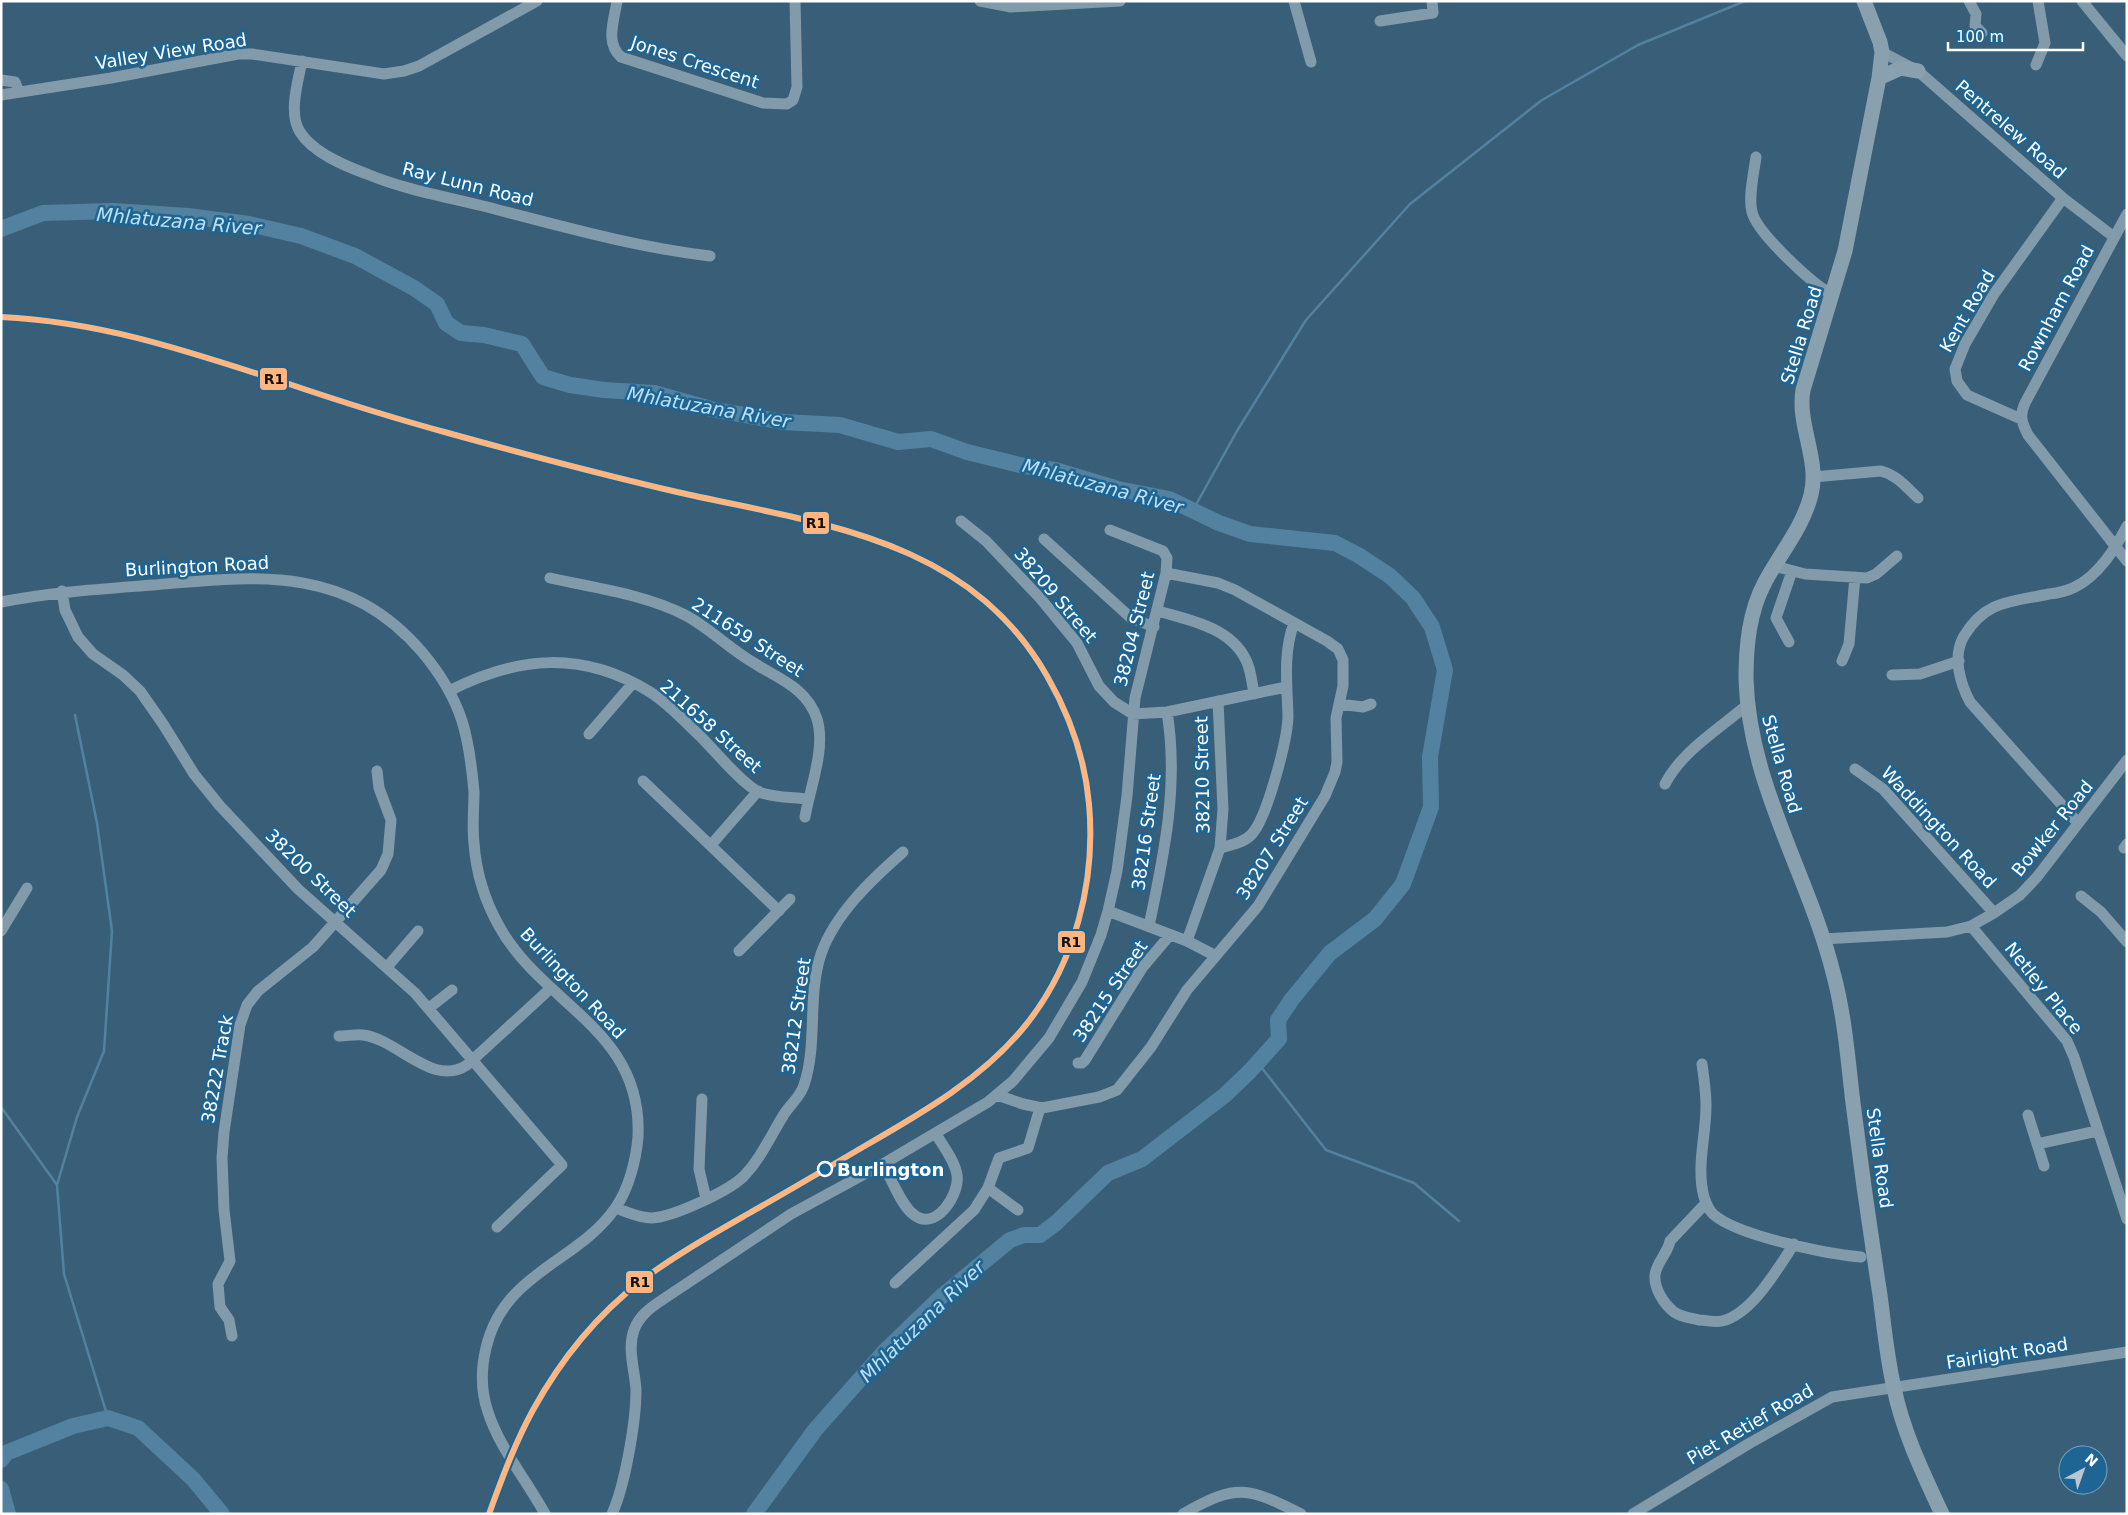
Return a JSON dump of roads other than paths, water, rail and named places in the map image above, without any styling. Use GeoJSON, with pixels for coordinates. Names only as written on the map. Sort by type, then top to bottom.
{"type":"FeatureCollection","features":[{"type":"Feature","properties":{"kind":"main road","name":"Stella Road"},"geometry":{"type":"LineString","coordinates":[[1864,1],[1876,30],[1882,52],[1879,78],[1845,251],[1833,295],[1806,376],[1801,401],[1813,476],[1811,493],[1805,513],[1792,541],[1774,566],[1761,590],[1751,623],[1746,669],[1747,705],[1752,738],[1762,773],[1823,939],[1834,975],[1842,1014],[1859,1152],[1894,1389],[1911,1443],[1942,1514]]}},
{"type":"Feature","properties":{"kind":"main road"},"geometry":{"type":"LineString","coordinates":[[1879,78],[1901,68],[1918,71]]}},
{"type":"Feature","properties":{"kind":"street","name":"Valley View Road"},"geometry":{"type":"LineString","coordinates":[[1,95],[111,78],[238,54],[252,54],[384,74],[404,72],[419,66],[537,1]]}},
{"type":"Feature","properties":{"kind":"street","name":"Jones Crescent"},"geometry":{"type":"LineString","coordinates":[[617,1],[611,41],[614,51],[621,57],[763,103],[787,104],[793,100],[797,86],[795,1]]}},
{"type":"Feature","properties":{"kind":"street"},"geometry":{"type":"LineString","coordinates":[[980,1],[1011,8],[1120,1]]}},
{"type":"Feature","properties":{"kind":"street"},"geometry":{"type":"LineString","coordinates":[[1294,1],[1311,62]]}},
{"type":"Feature","properties":{"kind":"street"},"geometry":{"type":"LineString","coordinates":[[1380,21],[1433,13],[1432,1]]}},
{"type":"Feature","properties":{"kind":"street"},"geometry":{"type":"LineString","coordinates":[[1969,1],[1976,14],[1975,26],[1982,33]]}},
{"type":"Feature","properties":{"kind":"street"},"geometry":{"type":"LineString","coordinates":[[2036,65],[2045,43],[2038,1]]}},
{"type":"Feature","properties":{"kind":"street"},"geometry":{"type":"LineString","coordinates":[[2082,1],[2127,56]]}},
{"type":"Feature","properties":{"kind":"street","name":"Pentrelew Road"},"geometry":{"type":"LineString","coordinates":[[1882,52],[1918,71],[2063,198],[2114,237]]}},
{"type":"Feature","properties":{"kind":"street","name":"Ray Lunn Road"},"geometry":{"type":"LineString","coordinates":[[302,61],[296,102],[297,127],[308,142],[345,165],[395,184],[557,225],[648,247],[710,256]]}},
{"type":"Feature","properties":{"kind":"street"},"geometry":{"type":"LineString","coordinates":[[1,80],[15,82],[19,92]]}},
{"type":"Feature","properties":{"kind":"street"},"geometry":{"type":"LineString","coordinates":[[1756,157],[1751,209],[1755,220],[1802,271],[1821,288],[1833,295]]}},
{"type":"Feature","properties":{"kind":"street","name":"Kent Road"},"geometry":{"type":"LineString","coordinates":[[2021,419],[1966,395],[1957,382],[1955,369],[1965,344],[1994,294],[2063,198]]}},
{"type":"Feature","properties":{"kind":"street","name":"Rownham Road"},"geometry":{"type":"LineString","coordinates":[[2021,419],[2021,411],[2025,403],[2127,214]]}},
{"type":"Feature","properties":{"kind":"street"},"geometry":{"type":"LineString","coordinates":[[2021,419],[2028,435],[2127,561]]}},
{"type":"Feature","properties":{"kind":"street"},"geometry":{"type":"LineString","coordinates":[[1813,476],[1881,471],[1899,480],[1918,498]]}},
{"type":"Feature","properties":{"kind":"street","name":"38209 Street"},"geometry":{"type":"LineString","coordinates":[[961,521],[986,541],[1040,598],[1077,643],[1099,686],[1114,702],[1133,714]]}},
{"type":"Feature","properties":{"kind":"street"},"geometry":{"type":"LineString","coordinates":[[2078,823],[1970,702],[1961,684],[1958,661],[1960,642],[1972,622],[1983,612],[1999,604],[2073,588],[2092,575],[2115,547],[2127,526]]}},
{"type":"Feature","properties":{"kind":"street","name":"38204 Street"},"geometry":{"type":"LineString","coordinates":[[612,1514],[625,1470],[635,1409],[636,1389],[631,1341],[638,1320],[662,1300],[784,1219],[936,1134],[997,1095],[1013,1081],[1041,1049],[1072,1002],[1092,959],[1108,911],[1117,871],[1126,804],[1133,714],[1139,679],[1154,627],[1166,573],[1167,558],[1164,551],[1110,530]]}},
{"type":"Feature","properties":{"kind":"street"},"geometry":{"type":"LineString","coordinates":[[1044,539],[1131,618],[1154,627]]}},
{"type":"Feature","properties":{"kind":"street"},"geometry":{"type":"LineString","coordinates":[[1774,566],[1805,574],[1855,578],[1871,577],[1897,556]]}},
{"type":"Feature","properties":{"kind":"street"},"geometry":{"type":"LineString","coordinates":[[1789,642],[1776,618],[1792,571]]}},
{"type":"Feature","properties":{"kind":"street","name":"38207 Street"},"geometry":{"type":"LineString","coordinates":[[997,1095],[1023,1104],[1050,1108],[1099,1097],[1117,1090],[1150,1047],[1187,990],[1267,894],[1329,788],[1337,762],[1336,718],[1343,678],[1341,654],[1333,645],[1235,590],[1218,583],[1166,573]]}},
{"type":"Feature","properties":{"kind":"street","name":"Burlington Road"},"geometry":{"type":"LineString","coordinates":[[1,602],[62,591],[221,579],[274,578],[311,583],[360,602],[397,627],[427,659],[449,691],[461,720],[471,766],[474,793],[474,843],[481,884],[493,915],[512,947],[551,988],[598,1030],[613,1048],[623,1066],[637,1110],[638,1138],[635,1157],[630,1177],[616,1208],[583,1239],[519,1288],[496,1320],[487,1343],[482,1373],[483,1391],[488,1412],[497,1433],[545,1514]]}},
{"type":"Feature","properties":{"kind":"street","name":"211659 Street"},"geometry":{"type":"LineString","coordinates":[[550,578],[651,602],[686,615],[753,663],[797,688],[813,709],[820,734],[819,750],[806,817]]}},
{"type":"Feature","properties":{"kind":"street"},"geometry":{"type":"LineString","coordinates":[[1842,661],[1849,644],[1855,578]]}},
{"type":"Feature","properties":{"kind":"street","name":"38200 Street"},"geometry":{"type":"LineString","coordinates":[[62,591],[65,610],[85,647],[123,675],[140,691],[194,774],[220,806],[276,868],[387,967],[429,1008],[562,1165],[497,1227]]}},
{"type":"Feature","properties":{"kind":"street"},"geometry":{"type":"LineString","coordinates":[[1158,611],[1195,622],[1223,635],[1241,652],[1247,661],[1254,694]]}},
{"type":"Feature","properties":{"kind":"street"},"geometry":{"type":"LineString","coordinates":[[1220,848],[1246,840],[1255,831],[1261,819],[1283,750],[1288,715],[1286,688],[1289,639],[1294,623]]}},
{"type":"Feature","properties":{"kind":"street"},"geometry":{"type":"LineString","coordinates":[[1892,675],[1920,674],[1958,661]]}},
{"type":"Feature","properties":{"kind":"street","name":"211658 Street"},"geometry":{"type":"LineString","coordinates":[[449,691],[492,672],[515,665],[543,662],[582,664],[608,672],[650,693],[677,714],[758,791],[808,799]]}},
{"type":"Feature","properties":{"kind":"street"},"geometry":{"type":"LineString","coordinates":[[589,734],[632,683]]}},
{"type":"Feature","properties":{"kind":"street"},"geometry":{"type":"LineString","coordinates":[[1133,714],[1167,712],[1286,688]]}},
{"type":"Feature","properties":{"kind":"street","name":"38210 Street"},"geometry":{"type":"LineString","coordinates":[[1187,941],[1220,848],[1223,809],[1218,701]]}},
{"type":"Feature","properties":{"kind":"street"},"geometry":{"type":"LineString","coordinates":[[1339,704],[1363,707],[1371,704]]}},
{"type":"Feature","properties":{"kind":"street"},"geometry":{"type":"LineString","coordinates":[[1665,784],[1672,770],[1685,757],[1747,705]]}},
{"type":"Feature","properties":{"kind":"street","name":"38216 Street"},"geometry":{"type":"LineString","coordinates":[[1149,926],[1171,801],[1172,767],[1167,712]]}},
{"type":"Feature","properties":{"kind":"street","name":"Bowker Road"},"geometry":{"type":"LineString","coordinates":[[1823,939],[1947,932],[1971,926],[1994,913],[2030,886],[2127,760]]}},
{"type":"Feature","properties":{"kind":"street","name":"Waddington Road"},"geometry":{"type":"LineString","coordinates":[[1855,768],[1883,789],[1994,913]]}},
{"type":"Feature","properties":{"kind":"street","name":"38222 Track"},"geometry":{"type":"LineString","coordinates":[[232,1336],[229,1320],[220,1307],[218,1284],[230,1261],[224,1210],[222,1158],[224,1132],[240,1025],[247,1005],[258,991],[313,947],[386,862],[392,820],[379,788],[377,771]]}},
{"type":"Feature","properties":{"kind":"street"},"geometry":{"type":"LineString","coordinates":[[643,781],[779,911]]}},
{"type":"Feature","properties":{"kind":"street"},"geometry":{"type":"LineString","coordinates":[[710,845],[758,791]]}},
{"type":"Feature","properties":{"kind":"street","name":"38212 Street"},"geometry":{"type":"LineString","coordinates":[[616,1208],[639,1217],[659,1217],[706,1199],[731,1186],[743,1177],[765,1149],[785,1112],[802,1092],[805,1084],[812,1043],[816,973],[822,953],[832,931],[859,896],[903,852]]}},
{"type":"Feature","properties":{"kind":"street"},"geometry":{"type":"LineString","coordinates":[[1,931],[27,888]]}},
{"type":"Feature","properties":{"kind":"street"},"geometry":{"type":"LineString","coordinates":[[2080,896],[2101,912],[2127,942]]}},
{"type":"Feature","properties":{"kind":"street"},"geometry":{"type":"LineString","coordinates":[[739,951],[790,899]]}},
{"type":"Feature","properties":{"kind":"street"},"geometry":{"type":"LineString","coordinates":[[1108,911],[1187,941],[1216,956]]}},
{"type":"Feature","properties":{"kind":"street","name":"Netley Place"},"geometry":{"type":"LineString","coordinates":[[1971,926],[2066,1041],[2074,1057],[2127,1219]]}},
{"type":"Feature","properties":{"kind":"street"},"geometry":{"type":"LineString","coordinates":[[387,967],[418,931]]}},
{"type":"Feature","properties":{"kind":"street","name":"38215 Street"},"geometry":{"type":"LineString","coordinates":[[1078,1063],[1082,1063],[1085,1060],[1142,968],[1170,935]]}},
{"type":"Feature","properties":{"kind":"street"},"geometry":{"type":"LineString","coordinates":[[340,1036],[363,1035],[437,1070],[453,1072],[460,1070],[472,1061],[551,988]]}},
{"type":"Feature","properties":{"kind":"street"},"geometry":{"type":"LineString","coordinates":[[429,1008],[452,990]]}},
{"type":"Feature","properties":{"kind":"street"},"geometry":{"type":"LineString","coordinates":[[1702,1064],[1706,1105],[1701,1158],[1703,1188],[1706,1203],[1714,1215],[1739,1228],[1794,1244],[1819,1251],[1862,1257]]}},
{"type":"Feature","properties":{"kind":"street"},"geometry":{"type":"LineString","coordinates":[[702,1099],[699,1169],[706,1199]]}},
{"type":"Feature","properties":{"kind":"street"},"geometry":{"type":"LineString","coordinates":[[895,1283],[974,1210],[988,1188],[999,1158],[1028,1148],[1040,1108]]}},
{"type":"Feature","properties":{"kind":"street"},"geometry":{"type":"LineString","coordinates":[[2028,1115],[2044,1166]]}},
{"type":"Feature","properties":{"kind":"street"},"geometry":{"type":"LineString","coordinates":[[2037,1144],[2097,1131]]}},
{"type":"Feature","properties":{"kind":"street"},"geometry":{"type":"LineString","coordinates":[[883,1164],[911,1213],[922,1219],[932,1218],[948,1206],[956,1188],[957,1176],[954,1166],[936,1134]]}},
{"type":"Feature","properties":{"kind":"street"},"geometry":{"type":"LineString","coordinates":[[988,1188],[1018,1210]]}},
{"type":"Feature","properties":{"kind":"street"},"geometry":{"type":"LineString","coordinates":[[1706,1203],[1670,1241],[1669,1247],[1655,1274],[1658,1290],[1662,1298],[1680,1316],[1715,1322],[1730,1318],[1753,1300],[1763,1289],[1794,1244]]}},
{"type":"Feature","properties":{"kind":"street","name":"Fairlight Road"},"geometry":{"type":"LineString","coordinates":[[1894,1389],[2127,1352]]}},
{"type":"Feature","properties":{"kind":"street","name":"Piet Retief Road"},"geometry":{"type":"LineString","coordinates":[[1632,1514],[1823,1400],[1841,1394],[1894,1389]]}},
{"type":"Feature","properties":{"kind":"street"},"geometry":{"type":"LineString","coordinates":[[1183,1514],[1221,1495],[1241,1491],[1257,1493],[1301,1514]]}},
{"type":"Feature","properties":{"kind":"waterway"},"geometry":{"type":"LineString","coordinates":[[1193,510],[1237,431],[1306,320],[1410,204],[1542,100],[1638,45],[1745,1]]}},
{"type":"Feature","properties":{"kind":"waterway","name":"Mhlatuzana River"},"geometry":{"type":"LineString","coordinates":[[1,229],[43,213],[113,211],[188,216],[249,224],[301,236],[355,256],[414,288],[437,304],[446,323],[461,333],[484,335],[522,344],[543,377],[570,385],[604,390],[654,393],[711,409],[783,422],[840,425],[898,442],[931,439],[967,452],[1024,466],[1055,470],[1118,489],[1169,499],[1219,523],[1250,534],[1335,543],[1358,555],[1390,576],[1413,598],[1432,627],[1445,670],[1430,757],[1431,807],[1403,884],[1375,919],[1330,953],[1292,999],[1278,1020],[1279,1039],[1250,1071],[1225,1095],[1142,1159],[1108,1173],[1056,1223],[1040,1235],[1024,1235],[1010,1240],[941,1297],[885,1351],[815,1430],[754,1514]]}},
{"type":"Feature","properties":{"kind":"waterway"},"geometry":{"type":"LineString","coordinates":[[75,715],[97,823],[112,931],[104,1051],[77,1117],[57,1185],[64,1274],[108,1418]]}},
{"type":"Feature","properties":{"kind":"waterway"},"geometry":{"type":"LineString","coordinates":[[1258,1063],[1326,1150],[1414,1183],[1459,1221]]}},
{"type":"Feature","properties":{"kind":"waterway"},"geometry":{"type":"LineString","coordinates":[[1,1107],[57,1185]]}},
{"type":"Feature","properties":{"kind":"waterway","name":"Mhlatuzana River"},"geometry":{"type":"LineString","coordinates":[[1,1460],[6,1453],[73,1426],[108,1418],[138,1428],[193,1479],[222,1514]]}},
{"type":"Feature","properties":{"kind":"waterway","name":"Mhlatuzana River"},"geometry":{"type":"LineString","coordinates":[[1,1489],[8,1514]]}},
{"type":"Feature","properties":{"kind":"place","name":"Burlington"},"geometry":{"type":"Point","coordinates":[825,1169]}}]}
